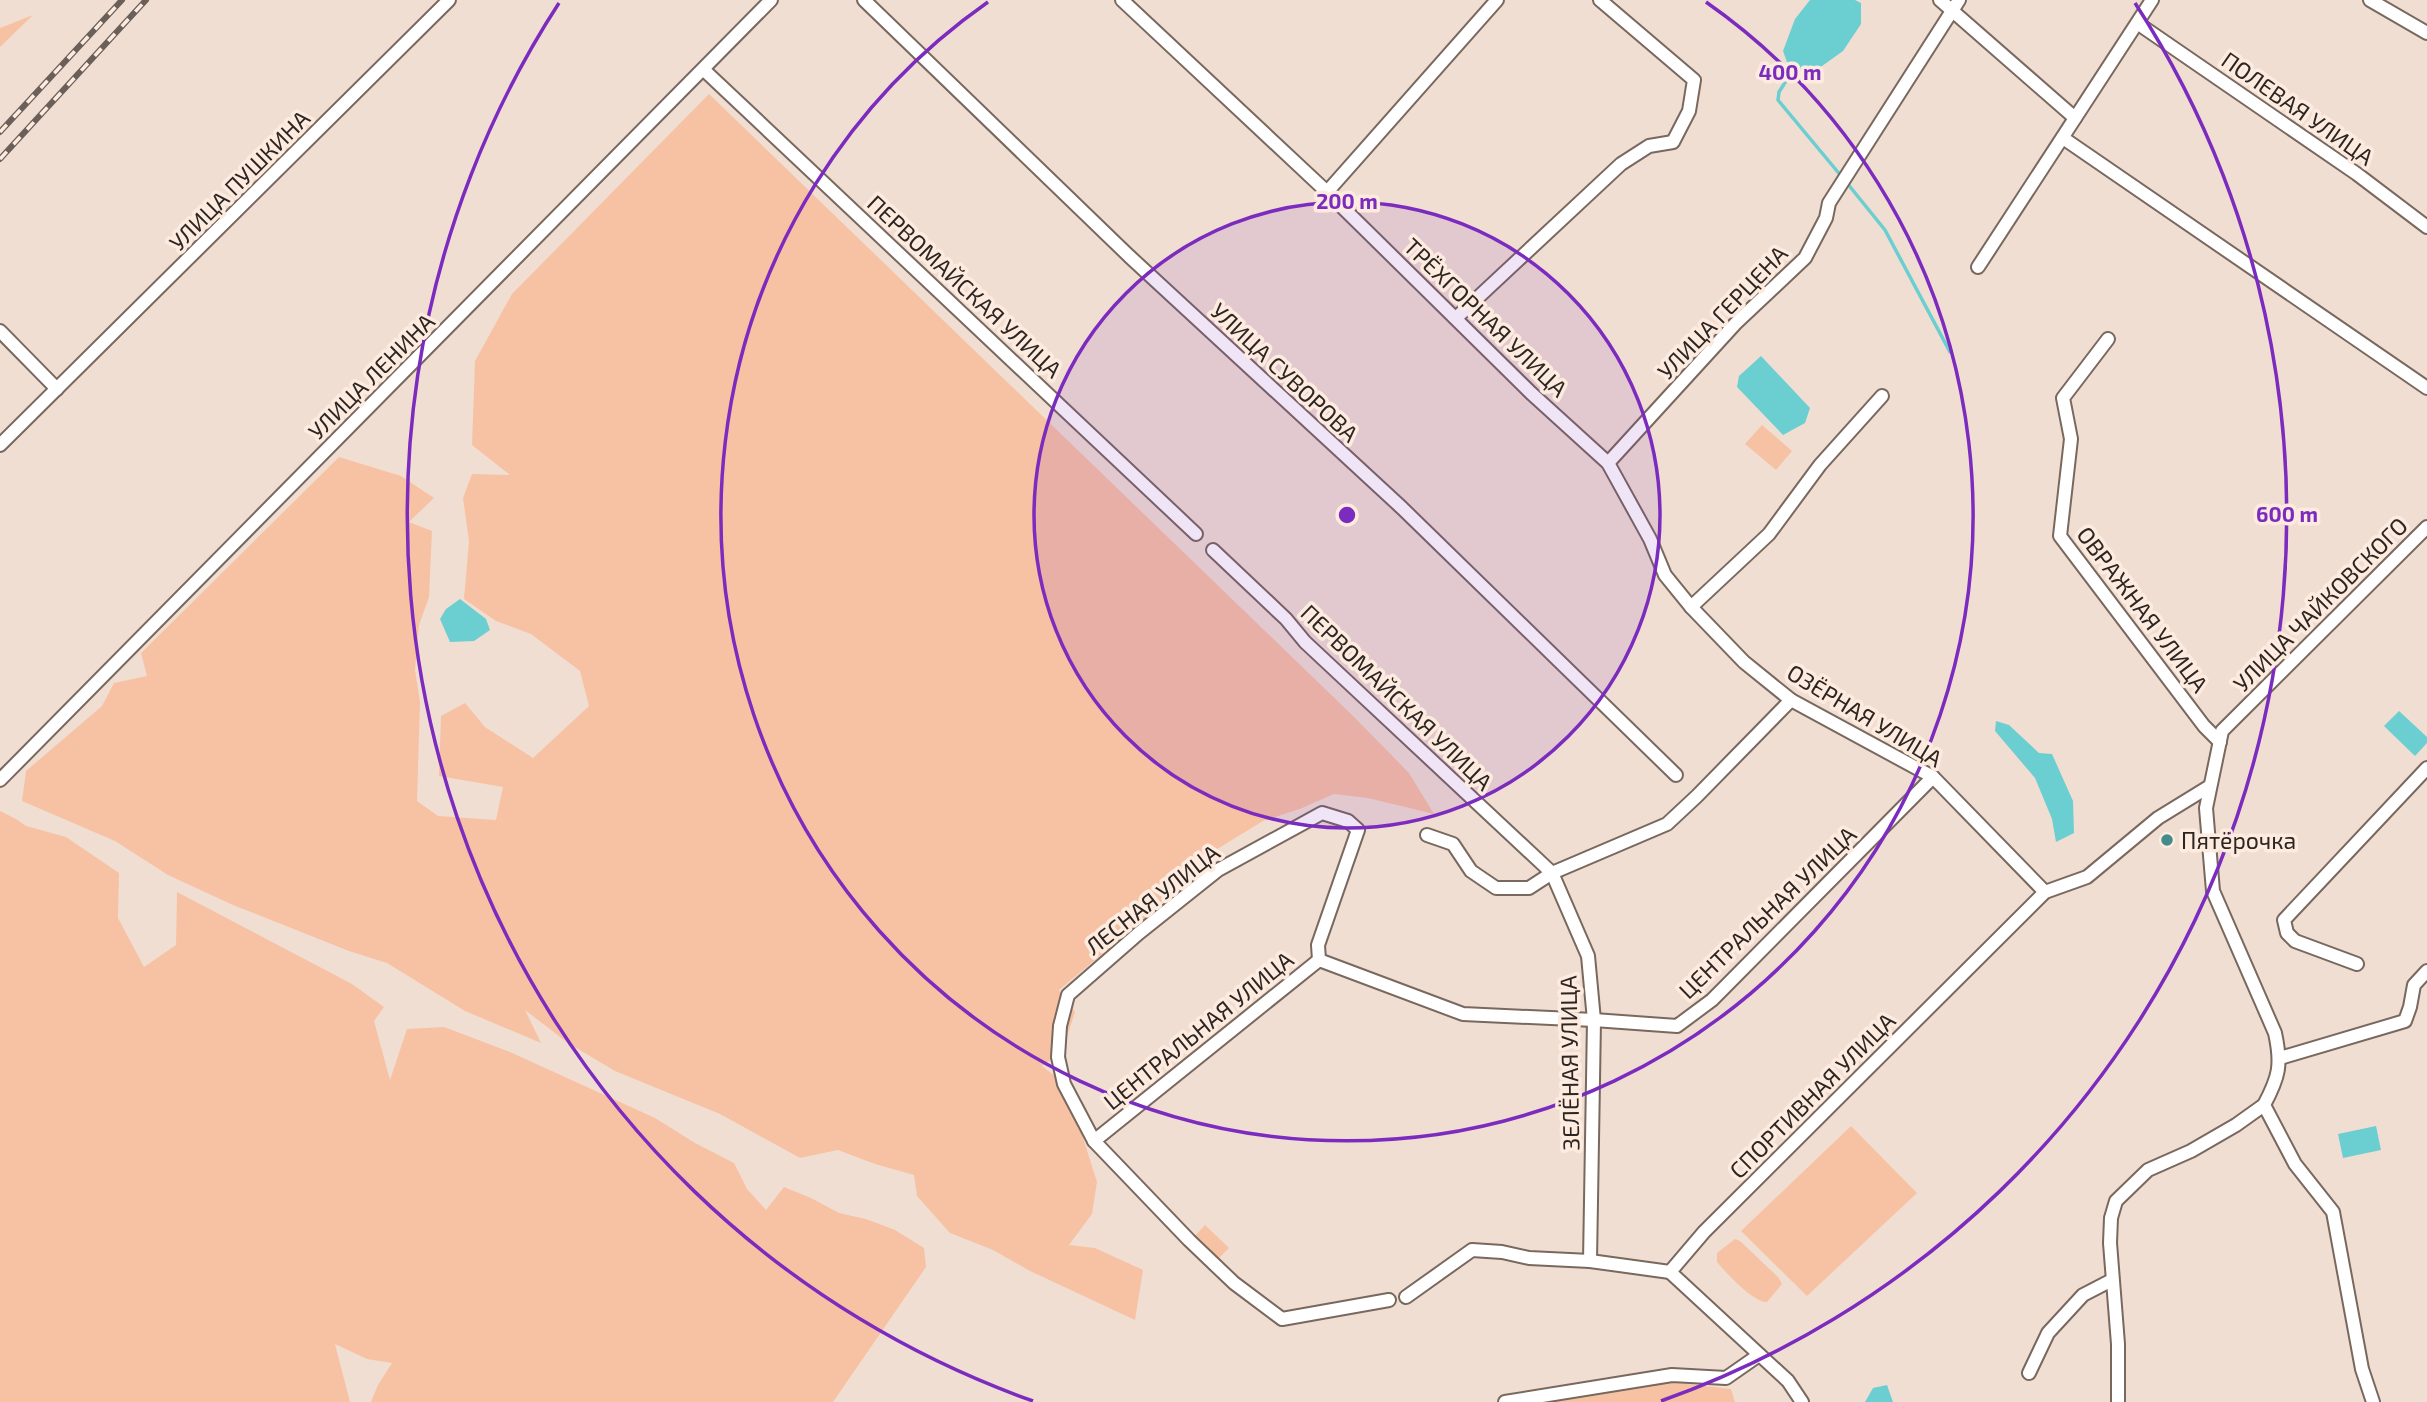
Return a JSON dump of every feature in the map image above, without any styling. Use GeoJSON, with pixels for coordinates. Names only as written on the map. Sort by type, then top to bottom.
{"type":"FeatureCollection","features":[{"type":"Feature","properties":{"kind":"street","name":"УЛИЦА ПУШКИНА"},"geometry":{"type":"LineString","coordinates":[[0,445],[449,0]]}},
{"type":"Feature","properties":{"kind":"street","name":"УЛИЦА ЛЕНИНА"},"geometry":{"type":"LineString","coordinates":[[0,780],[771,0]]}},
{"type":"Feature","properties":{"kind":"street","name":"УЛИЦА СУВОРОВА"},"geometry":{"type":"LineString","coordinates":[[864,0],[1129,256],[1402,508],[1676,775]]}},
{"type":"Feature","properties":{"kind":"street","name":"ТРЁХГОРНАЯ УЛИЦА"},"geometry":{"type":"LineString","coordinates":[[1122,0],[1327,192],[1531,393],[1608,463],[1650,539],[1665,575],[1690,607]]}},
{"type":"Feature","properties":{"kind":"street"},"geometry":{"type":"LineString","coordinates":[[1327,192],[1497,0]]}},
{"type":"Feature","properties":{"kind":"street"},"geometry":{"type":"LineString","coordinates":[[1456,318],[1620,164],[1649,146],[1673,142],[1689,111],[1694,80],[1600,0]]}},
{"type":"Feature","properties":{"kind":"street"},"geometry":{"type":"LineString","coordinates":[[1940,0],[2076,118]]}},
{"type":"Feature","properties":{"kind":"street","name":"УЛИЦА ГЕРЦЕНА"},"geometry":{"type":"LineString","coordinates":[[1608,463],[1735,324],[1805,258],[1826,218],[1829,203],[1959,0]]}},
{"type":"Feature","properties":{"kind":"street"},"geometry":{"type":"LineString","coordinates":[[1978,267],[2152,0]]}},
{"type":"Feature","properties":{"kind":"street"},"geometry":{"type":"LineString","coordinates":[[2370,0],[2427,33]]}},
{"type":"Feature","properties":{"kind":"street","name":"ПОЛЕВАЯ УЛИЦА"},"geometry":{"type":"LineString","coordinates":[[2143,27],[2357,174],[2427,227]]}},
{"type":"Feature","properties":{"kind":"street","name":"ПЕРВОМАЙСКАЯ УЛИЦА"},"geometry":{"type":"LineString","coordinates":[[704,70],[1196,534]]}},
{"type":"Feature","properties":{"kind":"street"},"geometry":{"type":"LineString","coordinates":[[2063,138],[2427,388]]}},
{"type":"Feature","properties":{"kind":"street"},"geometry":{"type":"LineString","coordinates":[[0,331],[57,389]]}},
{"type":"Feature","properties":{"kind":"street","name":"ОВРАЖНАЯ УЛИЦА"},"geometry":{"type":"LineString","coordinates":[[2108,339],[2063,398],[2071,439],[2060,536],[2204,726],[2220,743]]}},
{"type":"Feature","properties":{"kind":"street"},"geometry":{"type":"LineString","coordinates":[[1690,607],[1769,534],[1820,465],[1882,396]]}},
{"type":"Feature","properties":{"kind":"street","name":"УЛИЦА ЧАЙКОВСКОГО"},"geometry":{"type":"LineString","coordinates":[[2280,1058],[2275,1034],[2213,891],[2206,808],[2222,731],[2427,527]]}},
{"type":"Feature","properties":{"kind":"street","name":"ПЕРВОМАЙСКАЯ УЛИЦА"},"geometry":{"type":"LineString","coordinates":[[1213,551],[1552,873]]}},
{"type":"Feature","properties":{"kind":"street","name":"ОЗЁРНАЯ УЛИЦА"},"geometry":{"type":"LineString","coordinates":[[1690,607],[1744,662],[1791,700],[1933,777],[2045,892]]}},
{"type":"Feature","properties":{"kind":"street"},"geometry":{"type":"LineString","coordinates":[[1427,835],[1453,844],[1471,871],[1496,888],[1529,888],[1552,873],[1667,824],[1698,796],[1791,700]]}},
{"type":"Feature","properties":{"kind":"street"},"geometry":{"type":"LineString","coordinates":[[2357,964],[2295,941],[2287,933],[2284,920],[2427,768]]}},
{"type":"Feature","properties":{"kind":"street","name":"ЦЕНТРАЛЬНАЯ УЛИЦА"},"geometry":{"type":"LineString","coordinates":[[1094,1141],[1319,960],[1463,1014],[1677,1026],[1712,1000],[1933,777]]}},
{"type":"Feature","properties":{"kind":"street","name":"СПОРТИВНАЯ УЛИЦА"},"geometry":{"type":"LineString","coordinates":[[1670,1272],[1704,1232],[2045,892],[2087,877],[2158,818],[2210,786]]}},
{"type":"Feature","properties":{"kind":"street","name":"ЛЕСНАЯ УЛИЦА"},"geometry":{"type":"LineString","coordinates":[[1094,1141],[1064,1084],[1058,1057],[1060,1026],[1068,995],[1139,933],[1218,870],[1322,813],[1348,821],[1358,830],[1318,945],[1319,960]]}},
{"type":"Feature","properties":{"kind":"street","name":"ЗЕЛЁНАЯ УЛИЦА"},"geometry":{"type":"LineString","coordinates":[[1552,873],[1588,956],[1594,1020],[1590,1261]]}},
{"type":"Feature","properties":{"kind":"street"},"geometry":{"type":"LineString","coordinates":[[2118,1402],[2118,1344],[2110,1218],[2116,1201],[2148,1170],[2236,1125],[2264,1105],[2277,1081],[2280,1058],[2405,1021],[2414,985],[2427,971]]}},
{"type":"Feature","properties":{"kind":"street"},"geometry":{"type":"LineString","coordinates":[[2264,1105],[2295,1164],[2333,1212],[2362,1369],[2373,1402]]}},
{"type":"Feature","properties":{"kind":"street"},"geometry":{"type":"LineString","coordinates":[[1094,1141],[1234,1283],[1282,1319],[1389,1300]]}},
{"type":"Feature","properties":{"kind":"street"},"geometry":{"type":"LineString","coordinates":[[1406,1297],[1472,1250],[1670,1272],[1788,1381],[1802,1402]]}},
{"type":"Feature","properties":{"kind":"street"},"geometry":{"type":"LineString","coordinates":[[2029,1373],[2048,1333],[2083,1295],[2112,1280]]}},
{"type":"Feature","properties":{"kind":"street"},"geometry":{"type":"LineString","coordinates":[[1505,1402],[1672,1375],[1726,1378],[1759,1355]]}},
{"type":"Feature","properties":{"kind":"shaded area"},"geometry":{"type":"Polygon","coordinates":[[[33,15],[0,47],[0,28],[33,15]]]}},
{"type":"Feature","properties":{"kind":"shaded area"},"geometry":{"type":"Polygon","coordinates":[[[709,94],[1353,716],[1409,773],[1434,814],[1368,798],[1334,794],[1263,821],[1196,862],[1151,913],[1059,990],[1075,1012],[1062,1052],[1042,1066],[1060,1080],[1071,1100],[1097,1182],[1092,1214],[1069,1245],[1095,1248],[1143,1270],[1135,1320],[1030,1271],[993,1250],[950,1233],[917,1196],[914,1175],[838,1150],[800,1158],[720,1114],[615,1071],[568,1043],[525,1010],[541,1043],[465,1011],[387,963],[349,951],[233,905],[168,875],[115,841],[22,801],[26,771],[102,706],[114,683],[147,676],[141,653],[339,457],[401,476],[434,498],[409,522],[432,531],[429,597],[419,625],[415,670],[420,702],[417,801],[438,816],[496,820],[503,787],[439,776],[441,716],[465,703],[485,727],[533,758],[589,706],[580,671],[531,634],[496,621],[464,599],[469,541],[463,498],[472,474],[510,475],[472,445],[475,361],[512,294],[709,94]]]}},
{"type":"Feature","properties":{"kind":"shaded area"},"geometry":{"type":"Polygon","coordinates":[[[1762,425],[1792,451],[1776,470],[1745,444],[1762,425]]]}},
{"type":"Feature","properties":{"kind":"shaded area"},"geometry":{"type":"Polygon","coordinates":[[[0,811],[26,826],[66,837],[119,873],[118,918],[144,967],[176,945],[177,892],[352,984],[384,1007],[374,1021],[390,1080],[407,1029],[444,1027],[510,1052],[655,1118],[734,1163],[747,1189],[766,1210],[784,1187],[839,1213],[866,1219],[895,1230],[924,1248],[926,1267],[833,1402],[371,1402],[392,1363],[367,1359],[335,1344],[350,1402],[0,1402],[0,811]]]}},
{"type":"Feature","properties":{"kind":"shaded area"},"geometry":{"type":"Polygon","coordinates":[[[1851,1126],[1917,1193],[1807,1296],[1741,1231],[1851,1126]]]}},
{"type":"Feature","properties":{"kind":"shaded area"},"geometry":{"type":"Polygon","coordinates":[[[1205,1225],[1229,1248],[1217,1260],[1194,1237],[1205,1225]]]}},
{"type":"Feature","properties":{"kind":"shaded area"},"geometry":{"type":"Polygon","coordinates":[[[1735,1239],[1778,1277],[1782,1284],[1767,1302],[1748,1293],[1717,1262],[1717,1253],[1735,1239]]]}},
{"type":"Feature","properties":{"kind":"shaded area"},"geometry":{"type":"Polygon","coordinates":[[[1671,1382],[1731,1389],[1735,1402],[1532,1402],[1671,1382]]]}},
{"type":"Feature","properties":{"kind":"water"},"geometry":{"type":"Polygon","coordinates":[[[1810,0],[1855,0],[1861,3],[1861,24],[1843,51],[1808,76],[1791,73],[1783,51],[1795,19],[1810,0]]]}},
{"type":"Feature","properties":{"kind":"water"},"geometry":{"type":"Polygon","coordinates":[[[1761,356],[1810,408],[1805,423],[1783,435],[1737,387],[1739,376],[1761,356]]]}},
{"type":"Feature","properties":{"kind":"water"},"geometry":{"type":"Polygon","coordinates":[[[460,599],[486,619],[490,630],[474,641],[450,642],[440,619],[446,609],[460,599]]]}},
{"type":"Feature","properties":{"kind":"water"},"geometry":{"type":"Polygon","coordinates":[[[2399,711],[2427,737],[2427,743],[2415,756],[2384,726],[2399,711]]]}},
{"type":"Feature","properties":{"kind":"water"},"geometry":{"type":"Polygon","coordinates":[[[1996,721],[2009,725],[2039,753],[2052,754],[2073,801],[2074,833],[2056,842],[2052,819],[2035,778],[1995,731],[1996,721]]]}},
{"type":"Feature","properties":{"kind":"water"},"geometry":{"type":"Polygon","coordinates":[[[2376,1126],[2381,1150],[2343,1158],[2338,1134],[2376,1126]]]}},
{"type":"Feature","properties":{"kind":"water"},"geometry":{"type":"Polygon","coordinates":[[[1887,1385],[1893,1402],[1865,1402],[1873,1388],[1887,1385]]]}},
{"type":"Feature","properties":{"kind":"waterway"},"geometry":{"type":"LineString","coordinates":[[1791,73],[1779,92],[1778,100],[1842,177]]}},
{"type":"Feature","properties":{"kind":"waterway"},"geometry":{"type":"LineString","coordinates":[[1847,183],[1885,230],[1950,352]]}},
{"type":"Feature","properties":{"kind":"railway"},"geometry":{"type":"LineString","coordinates":[[0,132],[122,0]]}},
{"type":"Feature","properties":{"kind":"railway"},"geometry":{"type":"LineString","coordinates":[[0,159],[146,0]]}},
{"type":"Feature","properties":{"kind":"place","name":"Пятёрочка"},"geometry":{"type":"Point","coordinates":[2167,840]}}]}
